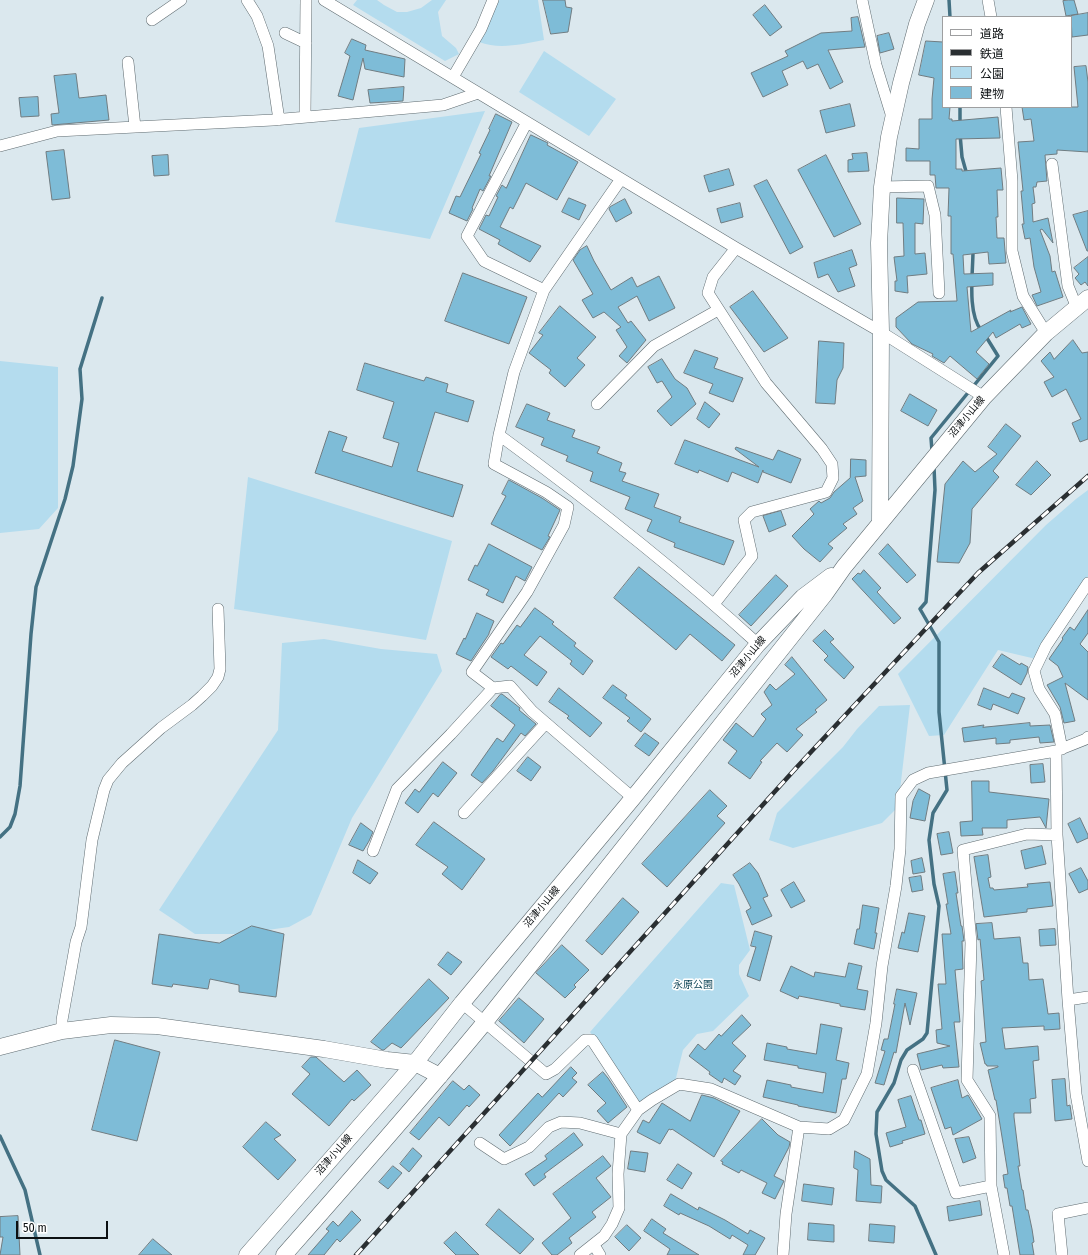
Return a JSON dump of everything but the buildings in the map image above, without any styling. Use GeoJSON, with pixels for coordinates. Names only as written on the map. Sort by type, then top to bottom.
{"type":"FeatureCollection","features":[{"type":"Feature","properties":{"kind":"main road"},"geometry":{"type":"LineString","coordinates":[[880,523],[881,332],[879,243],[882,187],[893,119],[901,83],[917,24],[926,0]]}},
{"type":"Feature","properties":{"kind":"main road","name":"沼津小山線"},"geometry":{"type":"LineString","coordinates":[[284,1255],[360,1170],[485,1022],[825,594],[844,567],[984,397],[1046,333],[1082,303]]}},
{"type":"Feature","properties":{"kind":"main road","name":"沼津小山線"},"geometry":{"type":"LineString","coordinates":[[247,1255],[415,1063],[462,1003],[634,798],[758,644],[804,597],[844,567]]}},
{"type":"Feature","properties":{"kind":"main road"},"geometry":{"type":"LineString","coordinates":[[0,1047],[62,1031],[111,1026],[157,1026],[324,1048],[387,1060],[415,1063],[440,1076]]}},
{"type":"Feature","properties":{"kind":"street"},"geometry":{"type":"LineString","coordinates":[[152,20],[181,0]]}},
{"type":"Feature","properties":{"kind":"street"},"geometry":{"type":"LineString","coordinates":[[247,0],[257,16],[268,46],[279,120]]}},
{"type":"Feature","properties":{"kind":"street"},"geometry":{"type":"LineString","coordinates":[[305,117],[306,0]]}},
{"type":"Feature","properties":{"kind":"street"},"geometry":{"type":"LineString","coordinates":[[324,0],[736,248],[881,332],[984,397]]}},
{"type":"Feature","properties":{"kind":"street"},"geometry":{"type":"LineString","coordinates":[[453,77],[481,29],[493,0]]}},
{"type":"Feature","properties":{"kind":"street"},"geometry":{"type":"LineString","coordinates":[[862,0],[876,65],[893,119]]}},
{"type":"Feature","properties":{"kind":"street"},"geometry":{"type":"LineString","coordinates":[[988,0],[991,16]]}},
{"type":"Feature","properties":{"kind":"street"},"geometry":{"type":"LineString","coordinates":[[285,33],[306,43]]}},
{"type":"Feature","properties":{"kind":"street"},"geometry":{"type":"LineString","coordinates":[[128,62],[135,127]]}},
{"type":"Feature","properties":{"kind":"street"},"geometry":{"type":"LineString","coordinates":[[0,146],[57,131],[279,120],[443,105],[478,93]]}},
{"type":"Feature","properties":{"kind":"street"},"geometry":{"type":"LineString","coordinates":[[1006,108],[1012,181],[1012,251],[1023,296],[1046,333]]}},
{"type":"Feature","properties":{"kind":"street"},"geometry":{"type":"LineString","coordinates":[[526,122],[467,236],[484,261],[544,290]]}},
{"type":"Feature","properties":{"kind":"street"},"geometry":{"type":"LineString","coordinates":[[1052,164],[1068,286],[1082,303]]}},
{"type":"Feature","properties":{"kind":"street"},"geometry":{"type":"LineString","coordinates":[[493,688],[472,672],[526,592],[564,525],[568,507],[546,492],[494,464],[499,435],[514,372],[544,290],[621,179]]}},
{"type":"Feature","properties":{"kind":"street"},"geometry":{"type":"LineString","coordinates":[[882,187],[928,186],[935,215],[939,293]]}},
{"type":"Feature","properties":{"kind":"street"},"geometry":{"type":"LineString","coordinates":[[714,604],[752,556],[744,520],[752,512],[826,492],[833,478],[832,464],[822,449],[766,384],[708,293],[714,277],[736,248]]}},
{"type":"Feature","properties":{"kind":"street"},"geometry":{"type":"LineString","coordinates":[[597,404],[654,346],[718,310]]}},
{"type":"Feature","properties":{"kind":"street"},"geometry":{"type":"LineString","coordinates":[[499,435],[588,501],[714,604],[758,644]]}},
{"type":"Feature","properties":{"kind":"street"},"geometry":{"type":"LineString","coordinates":[[1088,583],[1046,646],[1034,671],[1039,689],[1055,714],[1059,750],[1057,835],[1068,1000],[1076,1094],[1088,1162]]}},
{"type":"Feature","properties":{"kind":"street"},"geometry":{"type":"LineString","coordinates":[[62,1031],[62,1020],[76,942],[81,927],[92,840],[104,790],[108,780],[122,764],[160,728],[202,696],[212,686],[218,677],[220,669],[218,610]]}},
{"type":"Feature","properties":{"kind":"street"},"geometry":{"type":"LineString","coordinates":[[373,851],[397,789],[451,734],[493,688],[510,686],[532,711],[634,798]]}},
{"type":"Feature","properties":{"kind":"street"},"geometry":{"type":"LineString","coordinates":[[464,813],[546,723]]}},
{"type":"Feature","properties":{"kind":"street"},"geometry":{"type":"LineString","coordinates":[[580,1255],[604,1236],[612,1224],[619,1208],[618,1174],[622,1134],[638,1110],[679,1084],[711,1089],[799,1127],[830,1129],[844,1120],[867,1074],[876,1023],[882,966],[896,886],[900,849],[901,796],[913,780],[928,772],[1059,750],[1088,737]]}},
{"type":"Feature","properties":{"kind":"street"},"geometry":{"type":"LineString","coordinates":[[1004,1255],[991,1186],[990,1116],[967,1080],[971,943],[963,850],[1027,834],[1057,835]]}},
{"type":"Feature","properties":{"kind":"street"},"geometry":{"type":"LineString","coordinates":[[1068,1000],[1088,997]]}},
{"type":"Feature","properties":{"kind":"street"},"geometry":{"type":"LineString","coordinates":[[462,1003],[546,1074],[555,1069],[585,1040],[592,1040],[638,1110]]}},
{"type":"Feature","properties":{"kind":"street"},"geometry":{"type":"LineString","coordinates":[[913,1070],[956,1193],[991,1186]]}},
{"type":"Feature","properties":{"kind":"street"},"geometry":{"type":"LineString","coordinates":[[480,1143],[504,1159],[529,1147],[549,1127],[561,1122],[580,1123],[622,1134]]}},
{"type":"Feature","properties":{"kind":"street"},"geometry":{"type":"LineString","coordinates":[[783,1255],[786,1214],[799,1127]]}},
{"type":"Feature","properties":{"kind":"street"},"geometry":{"type":"LineString","coordinates":[[1062,1255],[1058,1214],[1088,1208]]}},
{"type":"Feature","properties":{"kind":"street"},"geometry":{"type":"LineString","coordinates":[[594,1245],[600,1255]]}},
{"type":"Feature","properties":{"kind":"green space"},"geometry":{"type":"Polygon","coordinates":[[[357,0],[377,0],[397,12],[407,12],[421,8],[432,0],[446,0],[438,12],[442,36],[456,48],[459,54],[445,61],[353,5],[357,0]]]}},
{"type":"Feature","properties":{"kind":"green space"},"geometry":{"type":"Polygon","coordinates":[[[496,0],[538,0],[544,40],[503,46],[495,46],[479,42],[496,0]]]}},
{"type":"Feature","properties":{"kind":"green space"},"geometry":{"type":"Polygon","coordinates":[[[544,51],[616,99],[589,136],[519,92],[544,51]]]}},
{"type":"Feature","properties":{"kind":"green space"},"geometry":{"type":"Polygon","coordinates":[[[485,111],[430,239],[335,222],[359,128],[485,111]]]}},
{"type":"Feature","properties":{"kind":"green space"},"geometry":{"type":"Polygon","coordinates":[[[0,361],[58,367],[58,508],[39,529],[0,533],[0,361]]]}},
{"type":"Feature","properties":{"kind":"green space"},"geometry":{"type":"Polygon","coordinates":[[[248,477],[452,541],[426,640],[234,609],[248,477]]]}},
{"type":"Feature","properties":{"kind":"green space"},"geometry":{"type":"Polygon","coordinates":[[[1088,490],[1088,577],[1036,659],[998,650],[944,735],[929,736],[898,674],[1046,525],[1088,490]]]}},
{"type":"Feature","properties":{"kind":"green space"},"geometry":{"type":"Polygon","coordinates":[[[324,639],[381,649],[437,654],[442,671],[352,818],[311,915],[289,927],[239,934],[195,934],[159,910],[278,730],[282,643],[324,639]]]}},
{"type":"Feature","properties":{"kind":"green space"},"geometry":{"type":"Polygon","coordinates":[[[910,705],[898,807],[882,823],[793,848],[769,840],[777,813],[843,747],[857,729],[879,706],[910,705]]]}},
{"type":"Feature","properties":{"kind":"green space","name":"永原公園"},"geometry":{"type":"Polygon","coordinates":[[[721,883],[734,885],[750,950],[739,965],[739,974],[749,996],[713,1031],[697,1034],[683,1050],[675,1082],[639,1107],[590,1032],[721,883]]]}},
{"type":"Feature","properties":{"kind":"waterway"},"geometry":{"type":"LineString","coordinates":[[949,0],[950,16]]}},
{"type":"Feature","properties":{"kind":"waterway"},"geometry":{"type":"LineString","coordinates":[[960,108],[960,124]]}},
{"type":"Feature","properties":{"kind":"waterway"},"geometry":{"type":"LineString","coordinates":[[960,134],[962,157],[967,175]]}},
{"type":"Feature","properties":{"kind":"waterway"},"geometry":{"type":"LineString","coordinates":[[973,251],[972,303],[974,313],[981,330]]}},
{"type":"Feature","properties":{"kind":"waterway"},"geometry":{"type":"LineString","coordinates":[[0,837],[10,827],[15,814],[20,786],[31,634],[36,587],[65,499],[73,466],[82,399],[80,369],[102,298]]}},
{"type":"Feature","properties":{"kind":"waterway"},"geometry":{"type":"LineString","coordinates":[[932,451],[931,438],[998,356],[985,335]]}},
{"type":"Feature","properties":{"kind":"waterway"},"geometry":{"type":"LineString","coordinates":[[934,467],[935,490],[926,602],[920,609],[939,642],[939,712],[947,790],[933,813],[929,840],[934,884],[939,906],[927,1033],[923,1039],[907,1050],[901,1060],[894,1083],[877,1112],[876,1134],[882,1171],[886,1180],[915,1206],[936,1255]]}},
{"type":"Feature","properties":{"kind":"waterway"},"geometry":{"type":"LineString","coordinates":[[0,1136],[25,1190],[40,1255]]}},
{"type":"Feature","properties":{"kind":"railway"},"geometry":{"type":"LineString","coordinates":[[356,1255],[797,767],[978,573],[1088,476]]}}]}
